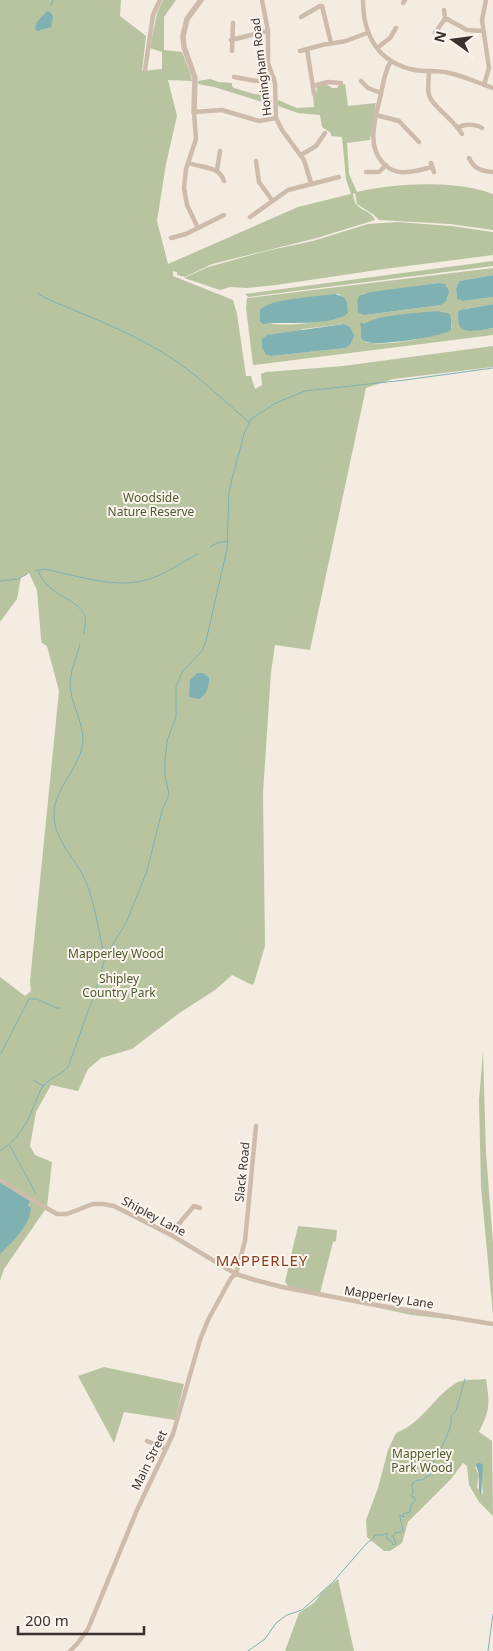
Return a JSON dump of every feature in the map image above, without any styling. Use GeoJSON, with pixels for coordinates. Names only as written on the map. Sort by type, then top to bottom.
{"type":"FeatureCollection","features":[{"type":"Feature","properties":{"kind":"street"},"geometry":{"type":"LineString","coordinates":[[145,70],[144,65],[153,15],[160,0]]}},
{"type":"Feature","properties":{"kind":"street"},"geometry":{"type":"LineString","coordinates":[[198,228],[189,211],[185,194],[185,179],[196,138],[194,75],[184,47],[183,36],[187,18],[201,0]]}},
{"type":"Feature","properties":{"kind":"street","name":"Honingham Road"},"geometry":{"type":"LineString","coordinates":[[262,0],[268,31],[268,63],[274,78],[276,118],[282,130],[301,155],[307,167],[311,183]]}},
{"type":"Feature","properties":{"kind":"street"},"geometry":{"type":"LineString","coordinates":[[301,17],[322,6],[326,0]]}},
{"type":"Feature","properties":{"kind":"street"},"geometry":{"type":"LineString","coordinates":[[363,0],[368,33],[377,48],[391,61],[407,68],[452,73],[493,88]]}},
{"type":"Feature","properties":{"kind":"street"},"geometry":{"type":"LineString","coordinates":[[484,85],[489,68],[483,31],[486,0]]}},
{"type":"Feature","properties":{"kind":"street"},"geometry":{"type":"LineString","coordinates":[[322,6],[331,43]]}},
{"type":"Feature","properties":{"kind":"street"},"geometry":{"type":"LineString","coordinates":[[435,33],[445,19],[444,10]]}},
{"type":"Feature","properties":{"kind":"street"},"geometry":{"type":"LineString","coordinates":[[445,19],[467,30],[483,31]]}},
{"type":"Feature","properties":{"kind":"street"},"geometry":{"type":"LineString","coordinates":[[232,51],[233,23]]}},
{"type":"Feature","properties":{"kind":"street"},"geometry":{"type":"LineString","coordinates":[[377,48],[390,38],[396,28]]}},
{"type":"Feature","properties":{"kind":"street"},"geometry":{"type":"LineString","coordinates":[[231,40],[268,31]]}},
{"type":"Feature","properties":{"kind":"street"},"geometry":{"type":"LineString","coordinates":[[300,51],[346,41],[368,33]]}},
{"type":"Feature","properties":{"kind":"street"},"geometry":{"type":"LineString","coordinates":[[307,49],[314,94]]}},
{"type":"Feature","properties":{"kind":"street"},"geometry":{"type":"LineString","coordinates":[[391,61],[385,71],[373,132],[377,155],[386,165],[396,171],[405,172],[433,167]]}},
{"type":"Feature","properties":{"kind":"street"},"geometry":{"type":"LineString","coordinates":[[429,71],[428,92],[430,99],[458,127],[462,134]]}},
{"type":"Feature","properties":{"kind":"street"},"geometry":{"type":"LineString","coordinates":[[234,77],[256,81],[274,78]]}},
{"type":"Feature","properties":{"kind":"street"},"geometry":{"type":"LineString","coordinates":[[361,81],[368,88],[381,93]]}},
{"type":"Feature","properties":{"kind":"street"},"geometry":{"type":"LineString","coordinates":[[313,86],[341,83]]}},
{"type":"Feature","properties":{"kind":"street"},"geometry":{"type":"LineString","coordinates":[[194,112],[222,110],[259,121],[276,118]]}},
{"type":"Feature","properties":{"kind":"street"},"geometry":{"type":"LineString","coordinates":[[376,115],[400,121],[409,134],[419,142]]}},
{"type":"Feature","properties":{"kind":"street"},"geometry":{"type":"LineString","coordinates":[[458,127],[476,125],[483,128]]}},
{"type":"Feature","properties":{"kind":"street"},"geometry":{"type":"LineString","coordinates":[[301,155],[316,146],[326,133]]}},
{"type":"Feature","properties":{"kind":"street"},"geometry":{"type":"LineString","coordinates":[[216,170],[220,151]]}},
{"type":"Feature","properties":{"kind":"street"},"geometry":{"type":"LineString","coordinates":[[469,158],[476,171],[493,172]]}},
{"type":"Feature","properties":{"kind":"street"},"geometry":{"type":"LineString","coordinates":[[256,161],[259,182],[272,200]]}},
{"type":"Feature","properties":{"kind":"street"},"geometry":{"type":"LineString","coordinates":[[189,163],[222,173],[224,181]]}},
{"type":"Feature","properties":{"kind":"street"},"geometry":{"type":"LineString","coordinates":[[366,172],[379,172],[386,165]]}},
{"type":"Feature","properties":{"kind":"street"},"geometry":{"type":"LineString","coordinates":[[250,217],[259,216],[272,200],[288,190],[311,183],[331,182],[338,177]]}},
{"type":"Feature","properties":{"kind":"street"},"geometry":{"type":"LineString","coordinates":[[171,238],[179,233],[214,223],[224,215]]}},
{"type":"Feature","properties":{"kind":"street","name":"Slack Road"},"geometry":{"type":"LineString","coordinates":[[236,1274],[242,1253],[247,1221],[256,1126]]}},
{"type":"Feature","properties":{"kind":"street","name":"Shipley Lane"},"geometry":{"type":"LineString","coordinates":[[0,1180],[57,1214],[67,1214],[93,1204],[103,1204],[124,1210],[171,1235],[236,1274]]}},
{"type":"Feature","properties":{"kind":"street"},"geometry":{"type":"LineString","coordinates":[[171,1235],[194,1206],[200,1208]]}},
{"type":"Feature","properties":{"kind":"street","name":"Mapperley Lane"},"geometry":{"type":"LineString","coordinates":[[236,1274],[282,1287],[363,1303],[493,1324]]}},
{"type":"Feature","properties":{"kind":"street","name":"Main Street"},"geometry":{"type":"LineString","coordinates":[[70,1651],[88,1630],[134,1517],[177,1423],[195,1354],[204,1328],[231,1278],[236,1274]]}},
{"type":"Feature","properties":{"kind":"street"},"geometry":{"type":"LineString","coordinates":[[147,1441],[166,1449]]}},
{"type":"Feature","properties":{"kind":"green space","name":"Woodside Nature Reserve"},"geometry":{"type":"Polygon","coordinates":[[[0,0],[121,0],[120,16],[146,36],[142,71],[162,69],[162,52],[150,48],[157,13],[163,0],[176,0],[164,17],[164,50],[182,52],[192,81],[168,80],[177,116],[166,164],[157,221],[168,264],[298,207],[351,194],[346,179],[342,137],[331,136],[331,133],[322,127],[320,115],[298,113],[278,106],[278,100],[297,108],[314,107],[313,96],[316,95],[317,87],[326,84],[332,88],[337,88],[339,85],[345,84],[348,106],[376,103],[370,140],[347,143],[349,174],[357,192],[426,184],[461,187],[493,194],[493,230],[450,224],[379,220],[374,215],[357,204],[355,193],[353,194],[356,204],[370,213],[375,220],[317,238],[212,264],[185,277],[177,275],[177,272],[173,271],[173,276],[233,300],[237,314],[246,376],[251,376],[255,389],[262,385],[261,374],[266,372],[343,366],[493,346],[493,367],[393,379],[366,388],[310,650],[275,645],[271,672],[263,793],[265,946],[254,983],[252,985],[232,975],[215,990],[178,1014],[132,1049],[101,1058],[88,1069],[78,1091],[51,1085],[36,1112],[30,1146],[35,1155],[52,1162],[47,1207],[4,1269],[0,1281],[0,977],[25,996],[31,991],[30,981],[59,691],[47,646],[42,643],[37,590],[29,573],[21,577],[17,599],[0,622],[0,0]]]}},
{"type":"Feature","properties":{"kind":"green space"},"geometry":{"type":"Polygon","coordinates":[[[210,79],[232,83],[234,88],[254,94],[271,96],[272,105],[198,84],[198,81],[210,79]]]}},
{"type":"Feature","properties":{"kind":"green space"},"geometry":{"type":"Polygon","coordinates":[[[397,222],[451,226],[493,232],[493,255],[247,288],[230,287],[220,290],[184,278],[208,267],[266,251],[313,241],[368,224],[397,222]]]}},
{"type":"Feature","properties":{"kind":"green space"},"geometry":{"type":"Polygon","coordinates":[[[493,261],[493,266],[248,297],[245,294],[493,261]]]}},
{"type":"Feature","properties":{"kind":"green space"},"geometry":{"type":"Polygon","coordinates":[[[493,268],[493,275],[459,281],[456,288],[457,298],[463,301],[493,297],[493,304],[465,309],[459,314],[458,318],[472,331],[493,328],[493,335],[253,365],[246,308],[247,298],[493,268]],[[438,283],[362,294],[357,300],[358,309],[365,315],[441,305],[448,298],[446,286],[438,283]],[[338,294],[275,303],[261,320],[275,324],[298,324],[339,318],[347,312],[346,302],[338,294]],[[439,311],[362,327],[361,330],[365,342],[384,343],[408,341],[451,330],[451,320],[448,315],[439,311]],[[344,324],[303,329],[298,332],[263,340],[264,353],[271,356],[346,348],[352,341],[351,330],[344,324]]]}},
{"type":"Feature","properties":{"kind":"green space"},"geometry":{"type":"Polygon","coordinates":[[[483,1052],[486,1153],[493,1243],[493,1315],[481,1187],[479,1100],[483,1052]]]}},
{"type":"Feature","properties":{"kind":"green space"},"geometry":{"type":"Polygon","coordinates":[[[298,1226],[337,1230],[336,1241],[333,1242],[320,1293],[289,1287],[285,1282],[298,1226]]]}},
{"type":"Feature","properties":{"kind":"green space"},"geometry":{"type":"Polygon","coordinates":[[[374,1307],[376,1307],[457,1320],[412,1315],[374,1307]]]}},
{"type":"Feature","properties":{"kind":"green space"},"geometry":{"type":"Polygon","coordinates":[[[104,1367],[184,1384],[175,1420],[124,1412],[114,1443],[78,1376],[104,1367]]]}},
{"type":"Feature","properties":{"kind":"green space","name":"Mapperley Park Wood"},"geometry":{"type":"Polygon","coordinates":[[[486,1379],[488,1407],[479,1432],[492,1441],[493,1516],[479,1502],[469,1485],[467,1466],[463,1463],[451,1479],[408,1522],[402,1543],[390,1551],[384,1551],[367,1537],[366,1520],[378,1488],[388,1450],[396,1433],[414,1422],[442,1394],[458,1382],[486,1379]],[[483,1465],[475,1467],[479,1475],[477,1487],[483,1495],[482,1480],[483,1465]]]}},
{"type":"Feature","properties":{"kind":"green space"},"geometry":{"type":"Polygon","coordinates":[[[338,1579],[354,1651],[285,1651],[299,1613],[315,1602],[321,1593],[338,1579]]]}},
{"type":"Feature","properties":{"kind":"water"},"geometry":{"type":"Polygon","coordinates":[[[47,11],[53,16],[51,27],[37,31],[35,29],[37,22],[47,11]]]}},
{"type":"Feature","properties":{"kind":"water"},"geometry":{"type":"Polygon","coordinates":[[[493,275],[493,297],[463,301],[457,299],[456,288],[459,281],[493,275]]]}},
{"type":"Feature","properties":{"kind":"water"},"geometry":{"type":"Polygon","coordinates":[[[438,283],[445,284],[449,291],[447,300],[441,305],[365,315],[358,312],[357,300],[360,295],[438,283]]]}},
{"type":"Feature","properties":{"kind":"water"},"geometry":{"type":"Polygon","coordinates":[[[335,294],[344,297],[347,303],[348,313],[341,317],[307,323],[263,324],[260,321],[260,310],[274,303],[284,300],[335,294]]]}},
{"type":"Feature","properties":{"kind":"water"},"geometry":{"type":"Polygon","coordinates":[[[493,304],[493,328],[469,331],[461,328],[458,319],[460,310],[493,304]]]}},
{"type":"Feature","properties":{"kind":"water"},"geometry":{"type":"Polygon","coordinates":[[[439,311],[450,314],[451,330],[446,333],[383,343],[367,342],[361,337],[361,322],[364,324],[389,316],[439,311]]]}},
{"type":"Feature","properties":{"kind":"water"},"geometry":{"type":"Polygon","coordinates":[[[344,324],[350,327],[354,335],[351,344],[346,348],[271,356],[265,354],[262,347],[262,339],[267,335],[344,324]]]}},
{"type":"Feature","properties":{"kind":"water"},"geometry":{"type":"Polygon","coordinates":[[[197,673],[203,673],[209,678],[207,690],[199,699],[189,697],[190,680],[197,673]]]}},
{"type":"Feature","properties":{"kind":"water"},"geometry":{"type":"Polygon","coordinates":[[[0,1182],[30,1201],[28,1205],[31,1207],[24,1227],[0,1254],[0,1182]]]}},
{"type":"Feature","properties":{"kind":"water"},"geometry":{"type":"Polygon","coordinates":[[[480,1463],[483,1465],[481,1496],[476,1464],[480,1463]]]}},
{"type":"Feature","properties":{"kind":"waterway"},"geometry":{"type":"LineString","coordinates":[[51,5],[53,0]]}},
{"type":"Feature","properties":{"kind":"waterway"},"geometry":{"type":"LineString","coordinates":[[38,293],[45,298],[129,334],[161,351],[195,375],[249,422]]}},
{"type":"Feature","properties":{"kind":"waterway"},"geometry":{"type":"LineString","coordinates":[[107,954],[127,921],[147,871],[162,811],[169,794],[165,776],[165,760],[167,741],[176,717],[176,687],[182,672],[202,651],[206,641],[227,549],[229,492],[245,431],[251,419],[276,403],[305,391],[493,368]]}},
{"type":"Feature","properties":{"kind":"waterway"},"geometry":{"type":"LineString","coordinates":[[210,547],[217,543],[228,541]]}},
{"type":"Feature","properties":{"kind":"waterway"},"geometry":{"type":"LineString","coordinates":[[35,571],[44,569],[93,580],[130,583],[157,576],[198,554]]}},
{"type":"Feature","properties":{"kind":"waterway"},"geometry":{"type":"LineString","coordinates":[[38,571],[43,580],[55,592],[80,608],[85,619],[84,634]]}},
{"type":"Feature","properties":{"kind":"waterway"},"geometry":{"type":"LineString","coordinates":[[0,581],[18,579],[27,574]]}},
{"type":"Feature","properties":{"kind":"waterway"},"geometry":{"type":"LineString","coordinates":[[80,644],[72,669],[70,685],[83,740],[78,759],[58,795],[54,814],[55,824],[61,841],[86,882],[95,911],[105,960]]}},
{"type":"Feature","properties":{"kind":"waterway"},"geometry":{"type":"LineString","coordinates":[[0,1151],[24,1127],[43,1086],[68,1067],[99,981],[104,961]]}},
{"type":"Feature","properties":{"kind":"waterway"},"geometry":{"type":"LineString","coordinates":[[0,1055],[29,999],[37,999],[56,1008],[61,1008]]}},
{"type":"Feature","properties":{"kind":"waterway"},"geometry":{"type":"LineString","coordinates":[[33,1080],[43,1086]]}},
{"type":"Feature","properties":{"kind":"waterway"},"geometry":{"type":"LineString","coordinates":[[10,1146],[36,1194]]}},
{"type":"Feature","properties":{"kind":"waterway"},"geometry":{"type":"LineString","coordinates":[[248,1651],[265,1639],[276,1623],[287,1615],[302,1610],[333,1582],[375,1535],[387,1533],[387,1539],[393,1545],[396,1544],[393,1536],[395,1533],[403,1530],[400,1515],[404,1517],[403,1514],[410,1512],[411,1505],[415,1501],[415,1498],[411,1496],[413,1493],[412,1484],[430,1475],[430,1468],[434,1461],[431,1455],[441,1448],[445,1440],[451,1425],[451,1416],[456,1411],[465,1379]]}},
{"type":"Feature","properties":{"kind":"waterway"},"geometry":{"type":"LineString","coordinates":[[488,1651],[493,1614]]}},
{"type":"Feature","properties":{"kind":"district","name":"MAPPERLEY"},"geometry":{"type":"Point","coordinates":[262,1260]}},
{"type":"Feature","properties":{"kind":"park label","name":"Mapperley Wood"},"geometry":{"type":"Point","coordinates":[116,953]}},
{"type":"Feature","properties":{"kind":"park label","name":"Shipley Country Park"},"geometry":{"type":"Point","coordinates":[119,985]}}]}
